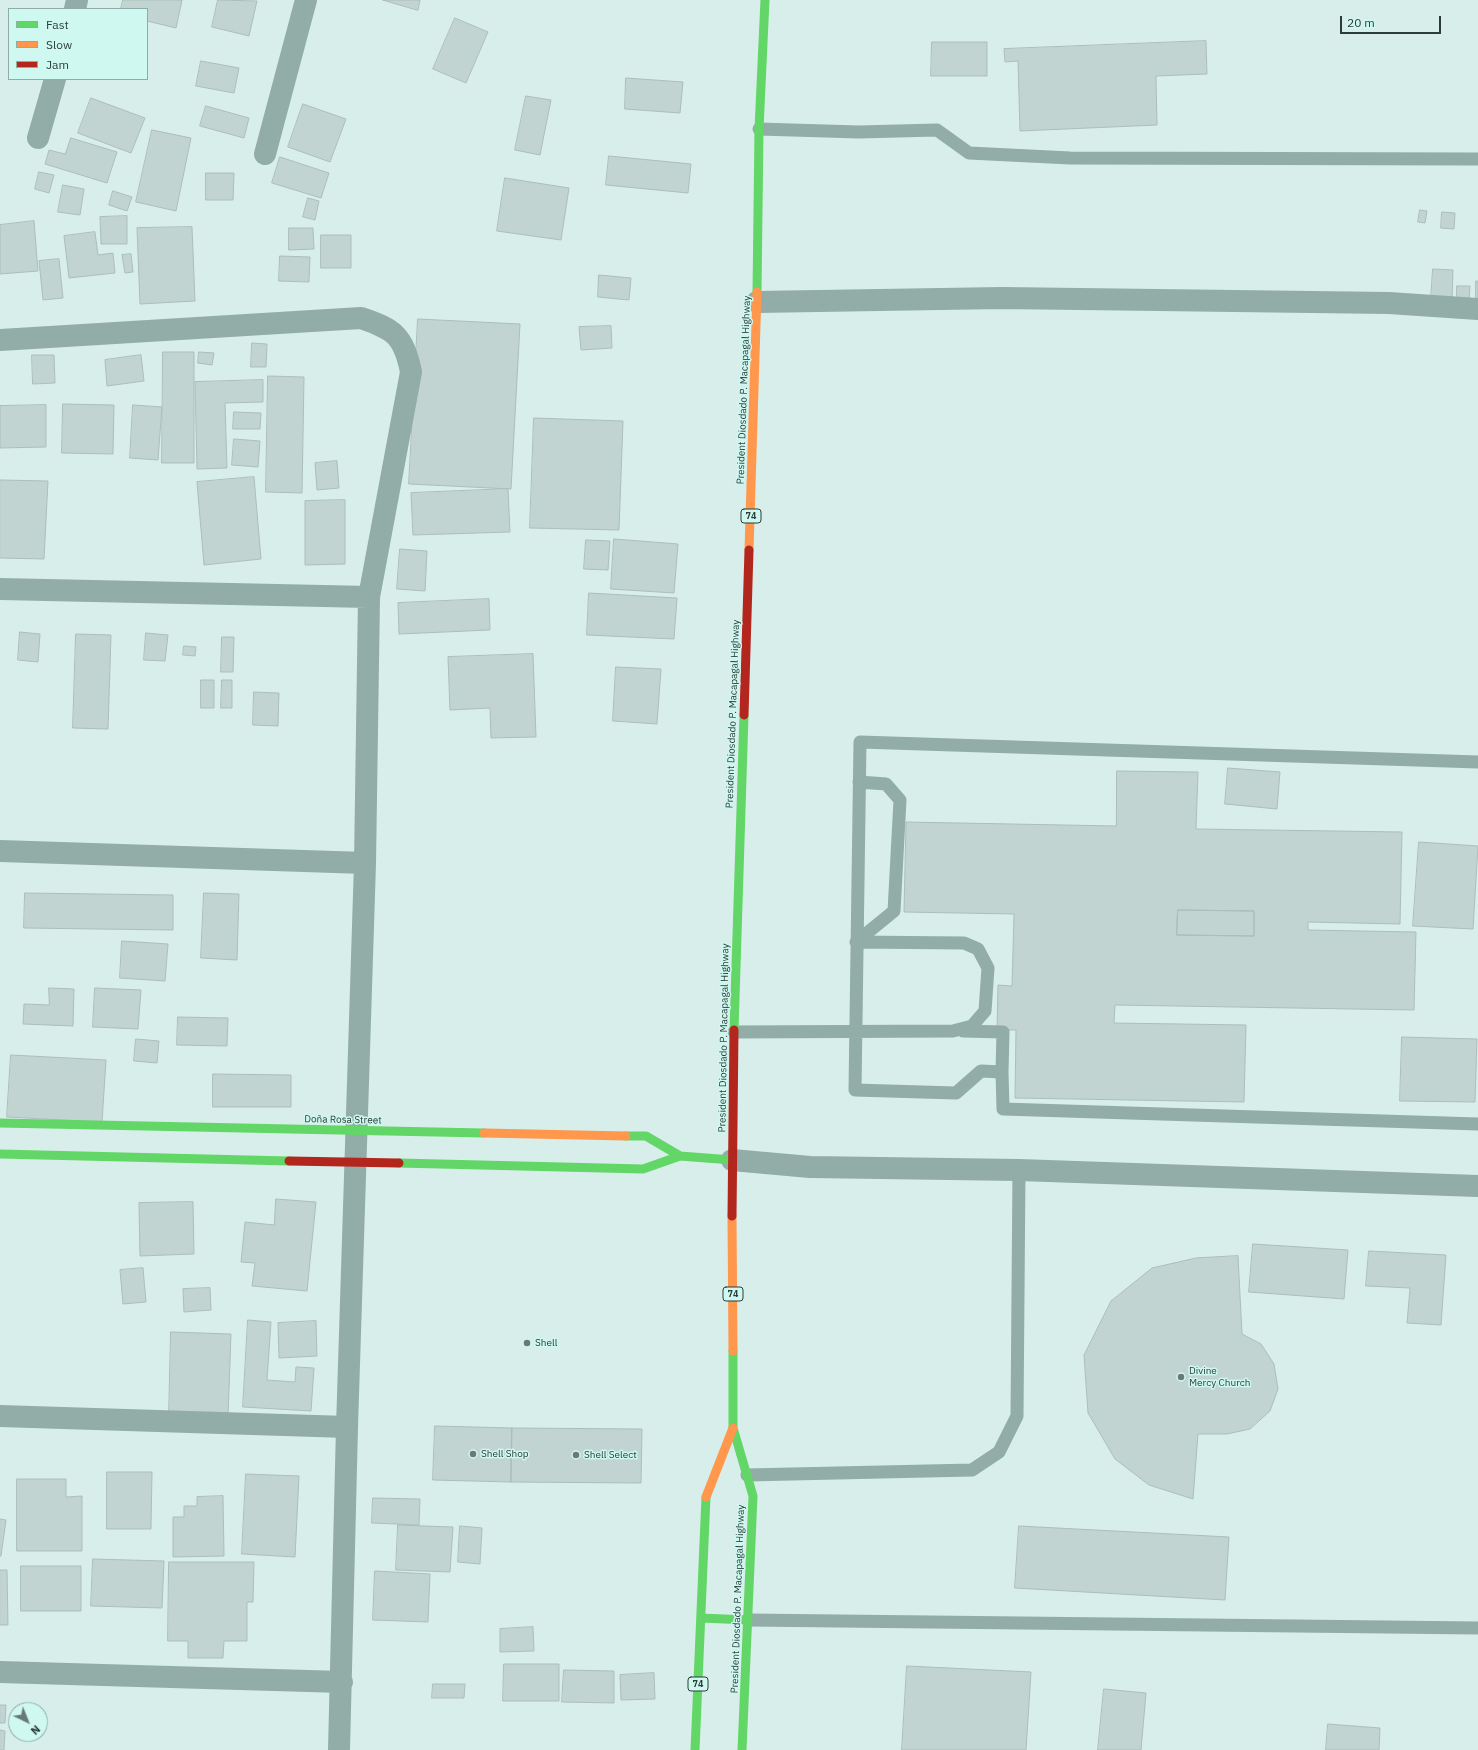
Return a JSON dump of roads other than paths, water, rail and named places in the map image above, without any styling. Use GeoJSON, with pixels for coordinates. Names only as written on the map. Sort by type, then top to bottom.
{"type":"FeatureCollection","features":[{"type":"Feature","properties":{"kind":"main road","name":"President Diosdado P. Macapagal Highway"},"geometry":{"type":"LineString","coordinates":[[742,1750],[753,1496],[733,1428],[732,1160],[734,1032],[758,302],[759,129],[765,0]]}},
{"type":"Feature","properties":{"kind":"main road","name":"Doña Rosa Street"},"geometry":{"type":"LineString","coordinates":[[0,1122],[357,1131],[646,1136],[680,1156]]}},
{"type":"Feature","properties":{"kind":"main road","name":"Doña Rosa Street"},"geometry":{"type":"LineString","coordinates":[[0,1154],[643,1169],[680,1156],[732,1160]]}},
{"type":"Feature","properties":{"kind":"main road","name":"President Diosdado P. Macapagal Highway"},"geometry":{"type":"LineString","coordinates":[[694,1750],[706,1494],[733,1428]]}},
{"type":"Feature","properties":{"kind":"main road"},"geometry":{"type":"LineString","coordinates":[[701,1618],[748,1620]]}},
{"type":"Feature","properties":{"kind":"street"},"geometry":{"type":"LineString","coordinates":[[265,154],[306,0]]}},
{"type":"Feature","properties":{"kind":"street"},"geometry":{"type":"LineString","coordinates":[[38,138],[55,80]]}},
{"type":"Feature","properties":{"kind":"street"},"geometry":{"type":"LineString","coordinates":[[758,302],[1002,298],[1389,303],[1478,309]]}},
{"type":"Feature","properties":{"kind":"street"},"geometry":{"type":"LineString","coordinates":[[0,340],[361,318],[383,325],[398,336],[408,354],[411,372],[369,597],[365,863],[347,1427],[342,1682],[339,1750]]}},
{"type":"Feature","properties":{"kind":"street"},"geometry":{"type":"LineString","coordinates":[[0,589],[369,597]]}},
{"type":"Feature","properties":{"kind":"street"},"geometry":{"type":"LineString","coordinates":[[0,850],[365,863]]}},
{"type":"Feature","properties":{"kind":"street"},"geometry":{"type":"LineString","coordinates":[[732,1160],[810,1167],[1019,1170],[1478,1186]]}},
{"type":"Feature","properties":{"kind":"street"},"geometry":{"type":"LineString","coordinates":[[0,1416],[347,1427]]}},
{"type":"Feature","properties":{"kind":"street"},"geometry":{"type":"LineString","coordinates":[[0,1672],[342,1682]]}},
{"type":"Feature","properties":{"kind":"lane"},"geometry":{"type":"LineString","coordinates":[[759,129],[859,132],[937,130],[969,153],[1070,158],[1478,160]]}},
{"type":"Feature","properties":{"kind":"lane"},"geometry":{"type":"LineString","coordinates":[[1002,1072],[981,1071],[956,1094],[855,1090],[854,1032],[860,742],[1478,762]]}},
{"type":"Feature","properties":{"kind":"lane"},"geometry":{"type":"LineString","coordinates":[[856,942],[894,911],[900,800],[886,784],[859,782]]}},
{"type":"Feature","properties":{"kind":"lane"},"geometry":{"type":"LineString","coordinates":[[856,942],[964,943],[978,949],[988,968],[985,1011],[972,1026],[953,1031]]}},
{"type":"Feature","properties":{"kind":"lane"},"geometry":{"type":"LineString","coordinates":[[734,1032],[1003,1032],[1003,1109],[1478,1124]]}},
{"type":"Feature","properties":{"kind":"lane"},"geometry":{"type":"LineString","coordinates":[[747,1475],[972,1470],[999,1452],[1017,1416],[1019,1170]]}},
{"type":"Feature","properties":{"kind":"lane"},"geometry":{"type":"LineString","coordinates":[[748,1620],[1478,1628]]}},
{"type":"Feature","properties":{"kind":"place","name":"Shell"},"geometry":{"type":"Point","coordinates":[527,1343]}},
{"type":"Feature","properties":{"kind":"place","name":"Divine Mercy Church"},"geometry":{"type":"Point","coordinates":[1181,1377]}},
{"type":"Feature","properties":{"kind":"place","name":"Shell Shop"},"geometry":{"type":"Point","coordinates":[473,1454]}},
{"type":"Feature","properties":{"kind":"place","name":"Shell Select"},"geometry":{"type":"Point","coordinates":[576,1455]}}]}
